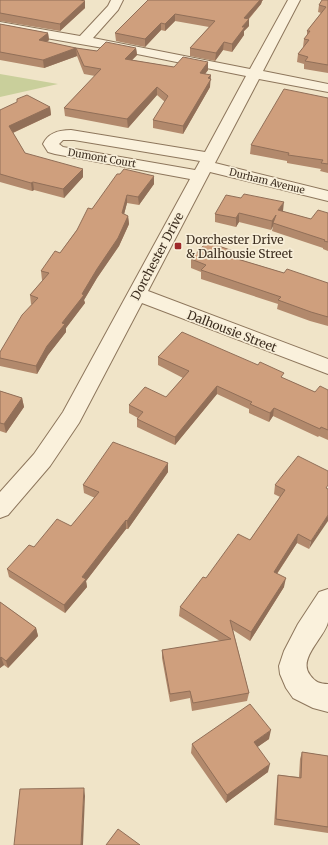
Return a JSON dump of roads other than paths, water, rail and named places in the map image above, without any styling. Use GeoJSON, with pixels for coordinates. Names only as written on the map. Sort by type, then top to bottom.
{"type":"FeatureCollection","features":[{"type":"Feature","properties":{"kind":"street"},"geometry":{"type":"LineString","coordinates":[[83,41],[112,10],[116,5],[117,0]]}},
{"type":"Feature","properties":{"kind":"street","name":"Dorchester Drive"},"geometry":{"type":"LineString","coordinates":[[2,504],[29,476],[58,438],[71,417],[294,0]]}},
{"type":"Feature","properties":{"kind":"street"},"geometry":{"type":"LineString","coordinates":[[0,26],[132,49],[328,88]]}},
{"type":"Feature","properties":{"kind":"street","name":"Dumont Court"},"geometry":{"type":"LineString","coordinates":[[74,135],[206,167],[61,151],[54,149],[51,144],[54,138],[58,136],[74,135]]}},
{"type":"Feature","properties":{"kind":"street","name":"Durham Avenue"},"geometry":{"type":"LineString","coordinates":[[206,167],[328,196]]}},
{"type":"Feature","properties":{"kind":"street","name":"Dalhousie Street"},"geometry":{"type":"LineString","coordinates":[[137,294],[328,367]]}},
{"type":"Feature","properties":{"kind":"street"},"geometry":{"type":"LineString","coordinates":[[328,600],[295,654],[293,665],[297,681],[303,689],[310,694],[328,698]]}},
{"type":"Feature","properties":{"kind":"place","name":"Dorchester Drive & Dalhousie Street"},"geometry":{"type":"Point","coordinates":[178,246]}}]}
